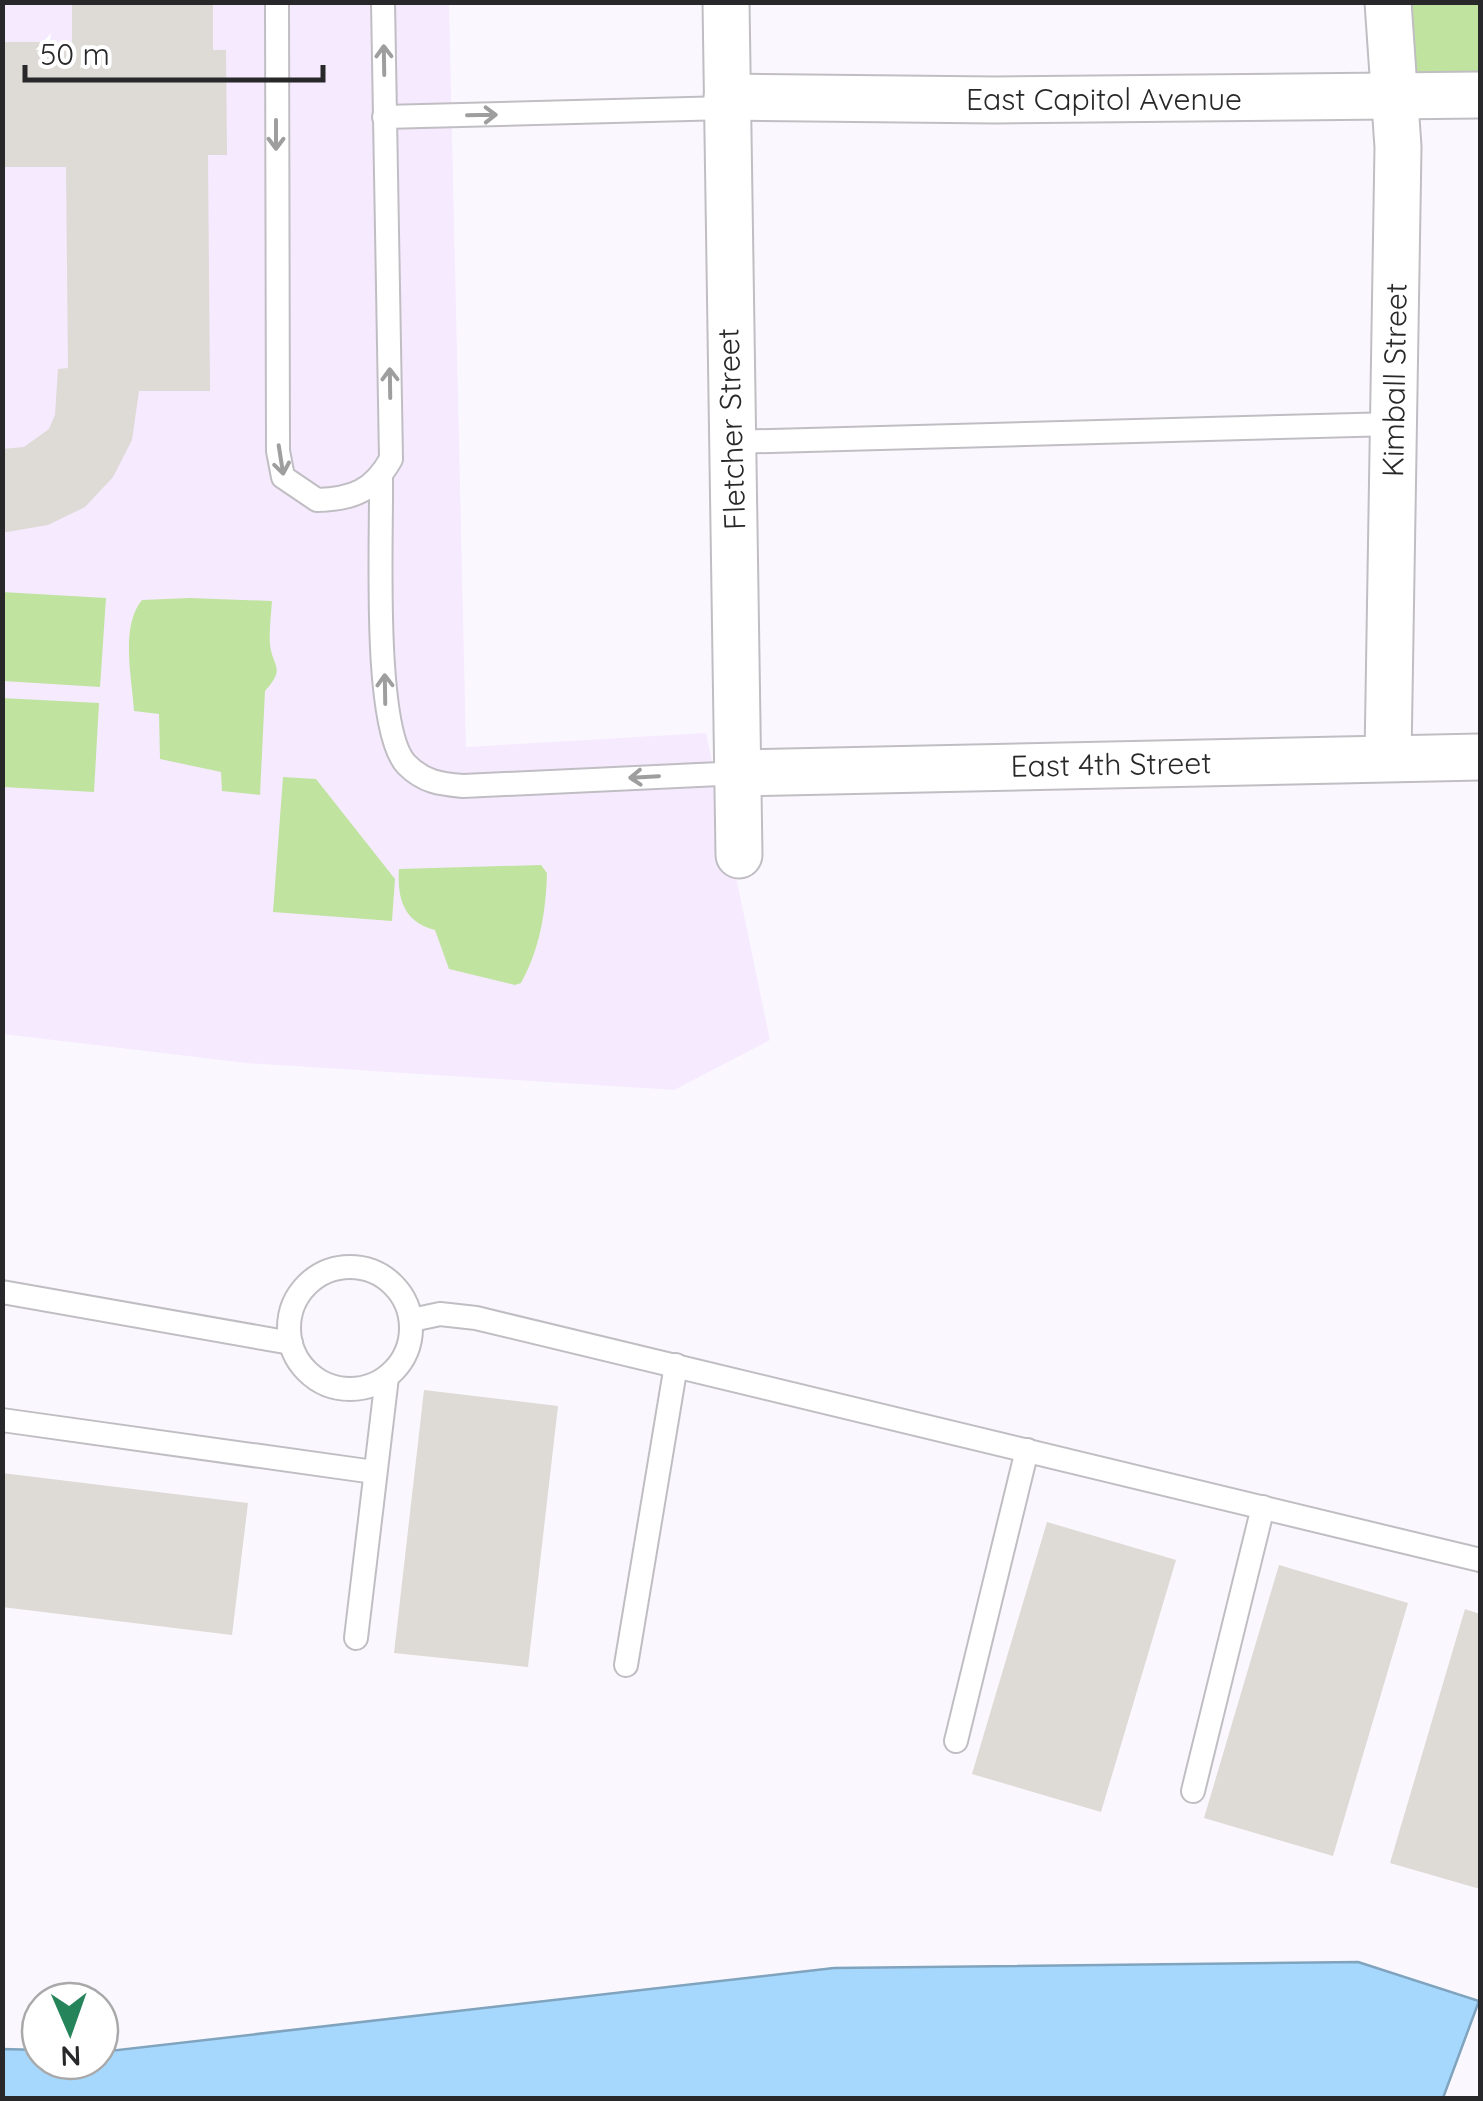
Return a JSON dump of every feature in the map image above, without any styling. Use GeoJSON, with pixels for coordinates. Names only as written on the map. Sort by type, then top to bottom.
{"type":"FeatureCollection","features":[{"type":"Feature","properties":{"kind":"street","name":"Fletcher Street"},"geometry":{"type":"LineString","coordinates":[[726,2],[731,442],[741,772],[739,855]]}},
{"type":"Feature","properties":{"kind":"street","name":"Kimball Street"},"geometry":{"type":"LineString","coordinates":[[1388,2],[1398,147],[1388,757]]}},
{"type":"Feature","properties":{"kind":"street","name":"East Capitol Avenue"},"geometry":{"type":"LineString","coordinates":[[727,102],[1480,95]]}},
{"type":"Feature","properties":{"kind":"street","name":"East 4th Street"},"geometry":{"type":"LineString","coordinates":[[741,772],[1480,757]]}},
{"type":"Feature","properties":{"kind":"lane"},"geometry":{"type":"LineString","coordinates":[[276,2],[278,451],[283,477],[317,500],[362,494],[380,478],[392,459],[383,2]]}},
{"type":"Feature","properties":{"kind":"lane"},"geometry":{"type":"LineString","coordinates":[[384,117],[727,102]]}},
{"type":"Feature","properties":{"kind":"lane"},"geometry":{"type":"LineString","coordinates":[[731,442],[1394,424]]}},
{"type":"Feature","properties":{"kind":"lane"},"geometry":{"type":"LineString","coordinates":[[380,478],[386,719],[406,764],[432,783],[462,786],[741,772]]}},
{"type":"Feature","properties":{"kind":"lane"},"geometry":{"type":"LineString","coordinates":[[354,1266],[374,1271],[392,1283],[412,1320],[407,1352],[387,1377],[368,1387],[326,1384],[308,1372],[291,1343],[290,1314],[298,1294],[332,1269],[354,1266]]}},
{"type":"Feature","properties":{"kind":"lane"},"geometry":{"type":"LineString","coordinates":[[2,1292],[291,1343]]}},
{"type":"Feature","properties":{"kind":"lane"},"geometry":{"type":"LineString","coordinates":[[412,1320],[440,1314],[476,1318],[1480,1560]]}},
{"type":"Feature","properties":{"kind":"lane"},"geometry":{"type":"LineString","coordinates":[[626,1664],[676,1365]]}},
{"type":"Feature","properties":{"kind":"lane"},"geometry":{"type":"LineString","coordinates":[[356,1638],[387,1377]]}},
{"type":"Feature","properties":{"kind":"lane"},"geometry":{"type":"LineString","coordinates":[[2,1420],[374,1472]]}},
{"type":"Feature","properties":{"kind":"lane"},"geometry":{"type":"LineString","coordinates":[[956,1740],[1026,1450]]}},
{"type":"Feature","properties":{"kind":"lane"},"geometry":{"type":"LineString","coordinates":[[1194,1791],[1263,1507]]}},
{"type":"Feature","properties":{"kind":"shaded area"},"geometry":{"type":"Polygon","coordinates":[[[3,3],[449,3],[466,747],[706,733],[770,1040],[674,1090],[246,1063],[3,1034],[3,3]]]}},
{"type":"Feature","properties":{"kind":"green space"},"geometry":{"type":"Polygon","coordinates":[[[1394,3],[1480,3],[1480,97],[1395,98],[1394,3]]]}},
{"type":"Feature","properties":{"kind":"green space"},"geometry":{"type":"Polygon","coordinates":[[[2,592],[106,598],[100,687],[3,681],[2,592]]]}},
{"type":"Feature","properties":{"kind":"green space"},"geometry":{"type":"Polygon","coordinates":[[[142,600],[272,601],[270,645],[277,672],[265,691],[260,795],[222,791],[221,772],[160,759],[159,714],[134,711],[129,638],[135,611],[142,600]]]}},
{"type":"Feature","properties":{"kind":"green space"},"geometry":{"type":"Polygon","coordinates":[[[2,698],[99,703],[94,792],[3,787],[2,698]]]}},
{"type":"Feature","properties":{"kind":"green space"},"geometry":{"type":"Polygon","coordinates":[[[283,777],[316,779],[395,879],[392,921],[273,912],[283,777]]]}},
{"type":"Feature","properties":{"kind":"green space"},"geometry":{"type":"Polygon","coordinates":[[[541,865],[547,873],[541,929],[528,970],[521,983],[515,985],[449,969],[435,930],[409,915],[399,890],[399,869],[541,865]]]}},
{"type":"Feature","properties":{"kind":"water"},"geometry":{"type":"Polygon","coordinates":[[[1358,1962],[1479,2001],[1443,2098],[3,2098],[3,2049],[20,2049],[20,2081],[120,2081],[120,2050],[834,1968],[1358,1962]]]}},
{"type":"Feature","properties":{"kind":"building"},"geometry":{"type":"Polygon","coordinates":[[[72,2],[213,2],[213,50],[226,50],[227,155],[208,155],[210,391],[139,391],[132,440],[113,477],[85,507],[48,525],[7,532],[2,531],[2,449],[24,447],[49,429],[55,415],[58,369],[68,368],[66,167],[2,167],[2,42],[72,42],[72,2]]]}},
{"type":"Feature","properties":{"kind":"building"},"geometry":{"type":"Polygon","coordinates":[[[424,1390],[558,1406],[528,1667],[394,1653],[424,1390]]]}},
{"type":"Feature","properties":{"kind":"building"},"geometry":{"type":"Polygon","coordinates":[[[2,1473],[248,1503],[232,1635],[2,1607],[2,1473]]]}},
{"type":"Feature","properties":{"kind":"building"},"geometry":{"type":"Polygon","coordinates":[[[1047,1522],[1176,1560],[1101,1812],[972,1774],[1047,1522]]]}},
{"type":"Feature","properties":{"kind":"building"},"geometry":{"type":"Polygon","coordinates":[[[1279,1565],[1408,1603],[1333,1856],[1204,1818],[1279,1565]]]}},
{"type":"Feature","properties":{"kind":"building"},"geometry":{"type":"Polygon","coordinates":[[[1465,1609],[1480,1614],[1480,1889],[1390,1863],[1465,1609]]]}}]}
